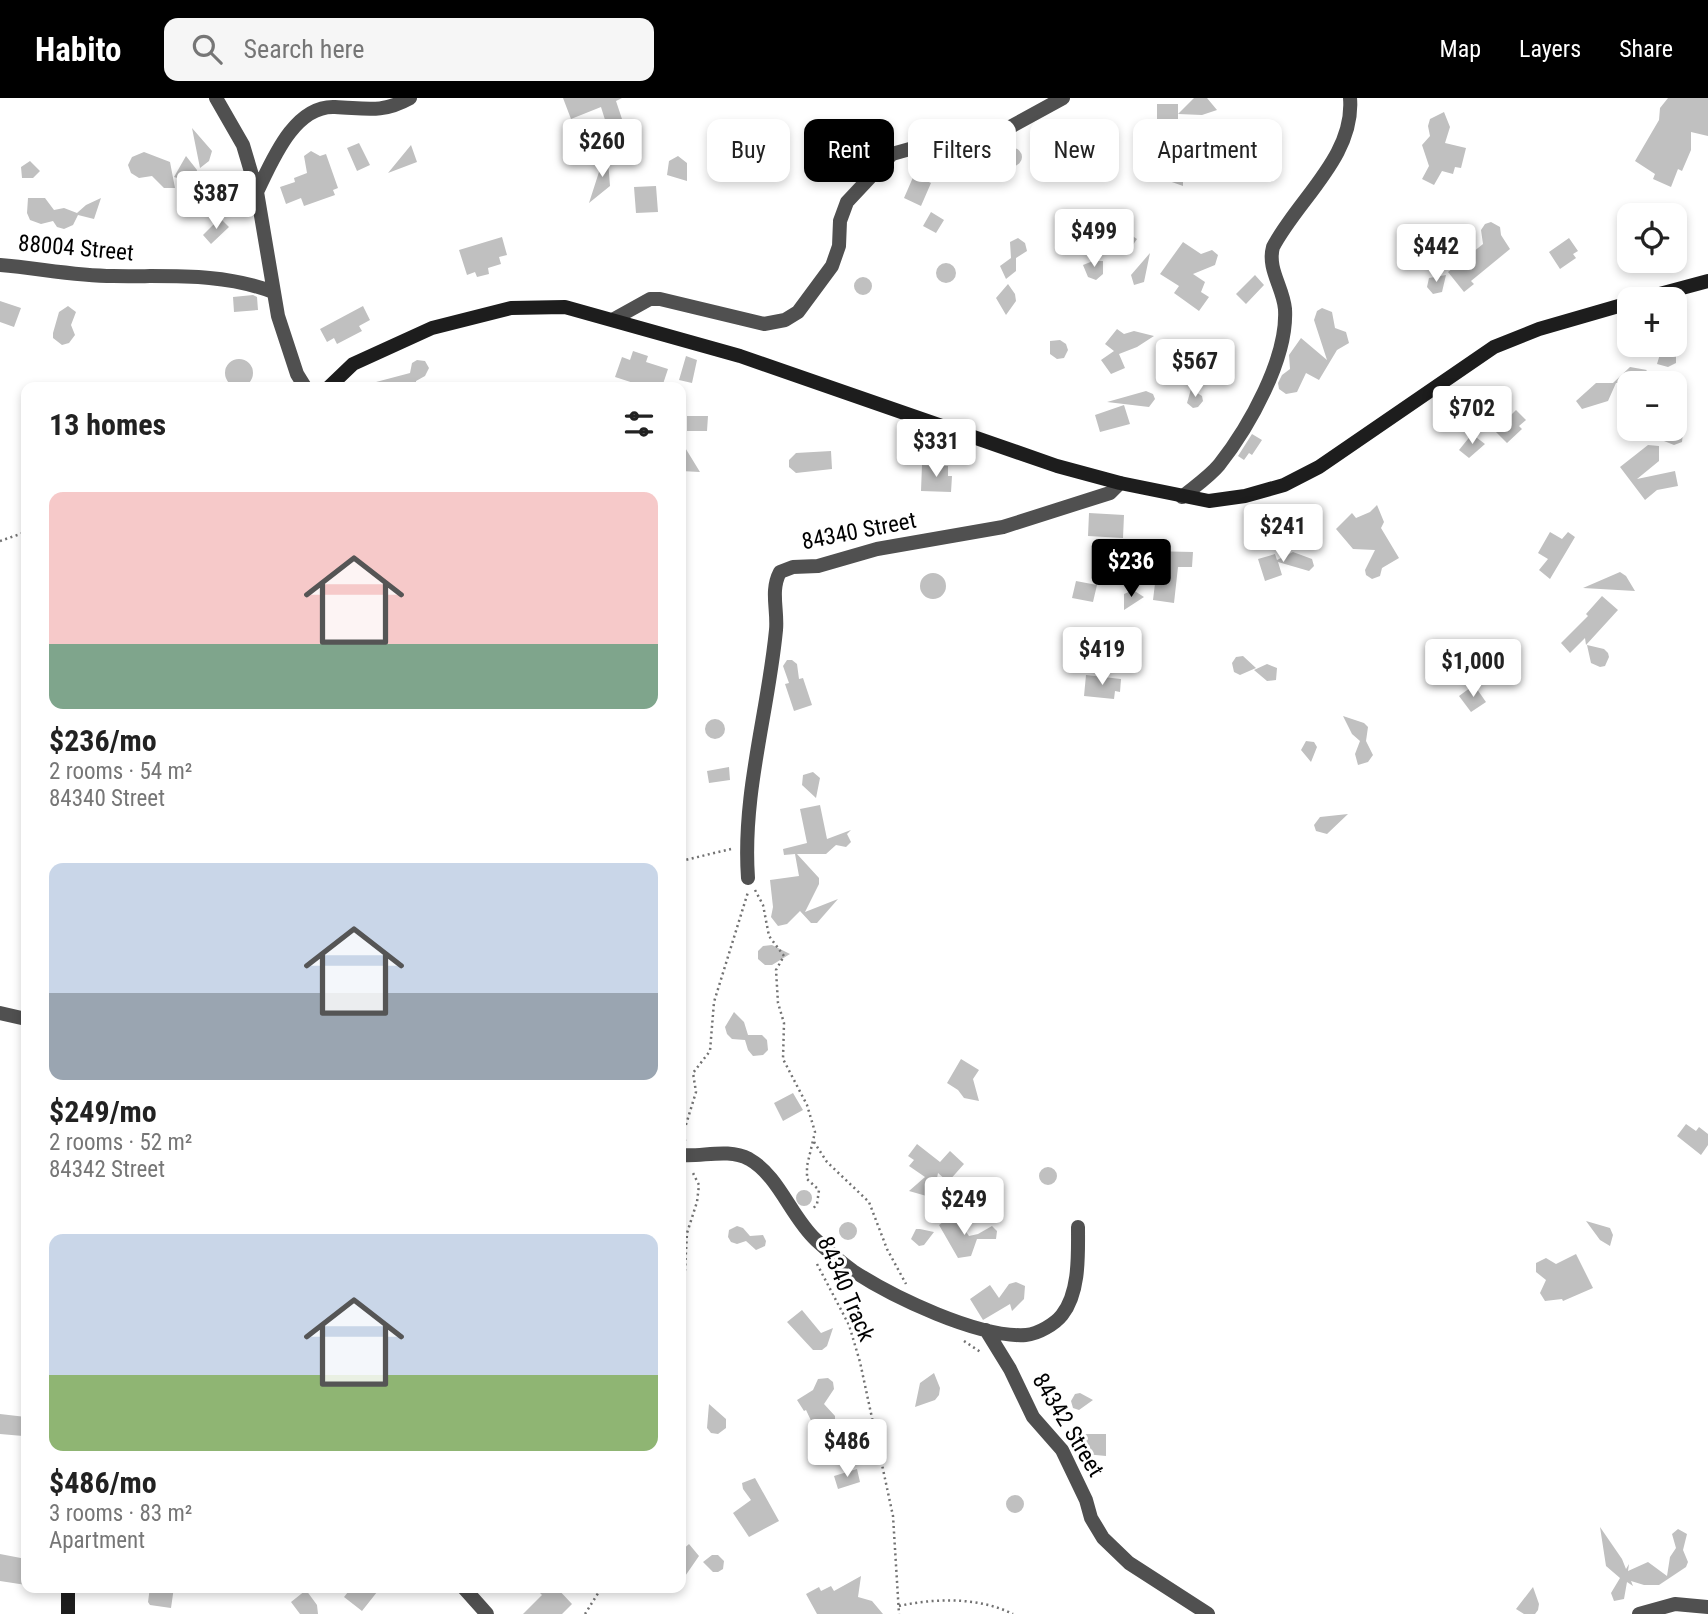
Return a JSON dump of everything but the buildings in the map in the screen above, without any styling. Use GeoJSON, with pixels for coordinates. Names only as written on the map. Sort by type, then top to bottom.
{"type":"FeatureCollection","features":[{"type":"Feature","properties":{"kind":"street"},"geometry":{"type":"LineString","coordinates":[[216,98],[243,145],[257,192],[273,292],[287,345],[302,382]]}},
{"type":"Feature","properties":{"kind":"street"},"geometry":{"type":"LineString","coordinates":[[257,192],[273,158],[294,128],[314,111],[331,106],[375,111],[410,98]]}},
{"type":"Feature","properties":{"kind":"street"},"geometry":{"type":"LineString","coordinates":[[614,319],[650,299],[660,299],[764,324],[785,320],[798,312],[832,266],[839,246],[840,221],[847,202],[892,154],[924,145],[1001,132],[1063,98]]}},
{"type":"Feature","properties":{"kind":"street"},"geometry":{"type":"LineString","coordinates":[[1182,497],[1218,466],[1264,391],[1285,332],[1285,306],[1270,258],[1273,247],[1333,160],[1349,124],[1350,98]]}},
{"type":"Feature","properties":{"kind":"street","name":"88004 Street"},"geometry":{"type":"LineString","coordinates":[[0,265],[110,276],[176,275],[218,278],[248,283],[273,292]]}},
{"type":"Feature","properties":{"kind":"street"},"geometry":{"type":"LineString","coordinates":[[1686,287],[1708,281]]}},
{"type":"Feature","properties":{"kind":"street"},"geometry":{"type":"LineString","coordinates":[[334,382],[353,364],[372,353],[432,328],[511,307],[565,307],[740,356],[1057,466],[1120,483],[1209,501],[1245,496],[1284,485],[1319,467],[1494,347],[1539,329],[1617,306]]}},
{"type":"Feature","properties":{"kind":"street","name":"84340 Street"},"geometry":{"type":"LineString","coordinates":[[748,878],[747,825],[776,627],[774,590],[780,572],[793,566],[818,566],[877,549],[1003,527],[1110,493],[1120,483]]}},
{"type":"Feature","properties":{"kind":"street"},"geometry":{"type":"LineString","coordinates":[[0,1013],[21,1018]]}},
{"type":"Feature","properties":{"kind":"street"},"geometry":{"type":"LineString","coordinates":[[686,1156],[720,1153],[747,1158],[769,1178],[804,1229],[852,1270],[915,1305],[986,1330],[1027,1335],[1053,1324],[1063,1314],[1072,1296],[1079,1227]]}},
{"type":"Feature","properties":{"kind":"street","name":"84342 Street"},"geometry":{"type":"LineString","coordinates":[[986,1330],[1010,1369],[1021,1398],[1038,1426],[1056,1440],[1062,1450],[1086,1500],[1091,1518],[1103,1538],[1129,1563],[1208,1614]]}},
{"type":"Feature","properties":{"kind":"street"},"geometry":{"type":"LineString","coordinates":[[68,1593],[68,1614]]}},
{"type":"Feature","properties":{"kind":"street"},"geometry":{"type":"LineString","coordinates":[[468,1593],[487,1614]]}},
{"type":"Feature","properties":{"kind":"street"},"geometry":{"type":"LineString","coordinates":[[1639,1614],[1675,1604],[1708,1606]]}},
{"type":"Feature","properties":{"kind":"path"},"geometry":{"type":"LineString","coordinates":[[0,541],[21,534]]}},
{"type":"Feature","properties":{"kind":"path"},"geometry":{"type":"LineString","coordinates":[[686,860],[735,848]]}},
{"type":"Feature","properties":{"kind":"path","name":"84340 Track"},"geometry":{"type":"LineString","coordinates":[[748,878],[763,905],[769,936],[784,956],[776,970],[778,1003],[784,1023],[783,1059],[807,1105],[815,1132],[807,1166],[807,1180],[819,1190],[817,1204],[805,1217],[804,1229]]}},
{"type":"Feature","properties":{"kind":"path"},"geometry":{"type":"LineString","coordinates":[[686,1125],[696,1092],[693,1073],[710,1051],[714,1002],[748,895],[748,878]]}},
{"type":"Feature","properties":{"kind":"path"},"geometry":{"type":"LineString","coordinates":[[814,1142],[827,1162],[869,1202],[887,1249],[915,1305]]}},
{"type":"Feature","properties":{"kind":"path"},"geometry":{"type":"LineString","coordinates":[[686,1160],[699,1185],[697,1202],[687,1233],[686,1252]]}},
{"type":"Feature","properties":{"kind":"path","name":"84340 Track"},"geometry":{"type":"LineString","coordinates":[[817,1263],[849,1325],[860,1362],[893,1516],[899,1614]]}},
{"type":"Feature","properties":{"kind":"path"},"geometry":{"type":"LineString","coordinates":[[957,1338],[984,1355]]}},
{"type":"Feature","properties":{"kind":"path"},"geometry":{"type":"LineString","coordinates":[[585,1614],[598,1593]]}},
{"type":"Feature","properties":{"kind":"path"},"geometry":{"type":"LineString","coordinates":[[899,1606],[942,1600],[983,1605],[1013,1614]]}}]}
